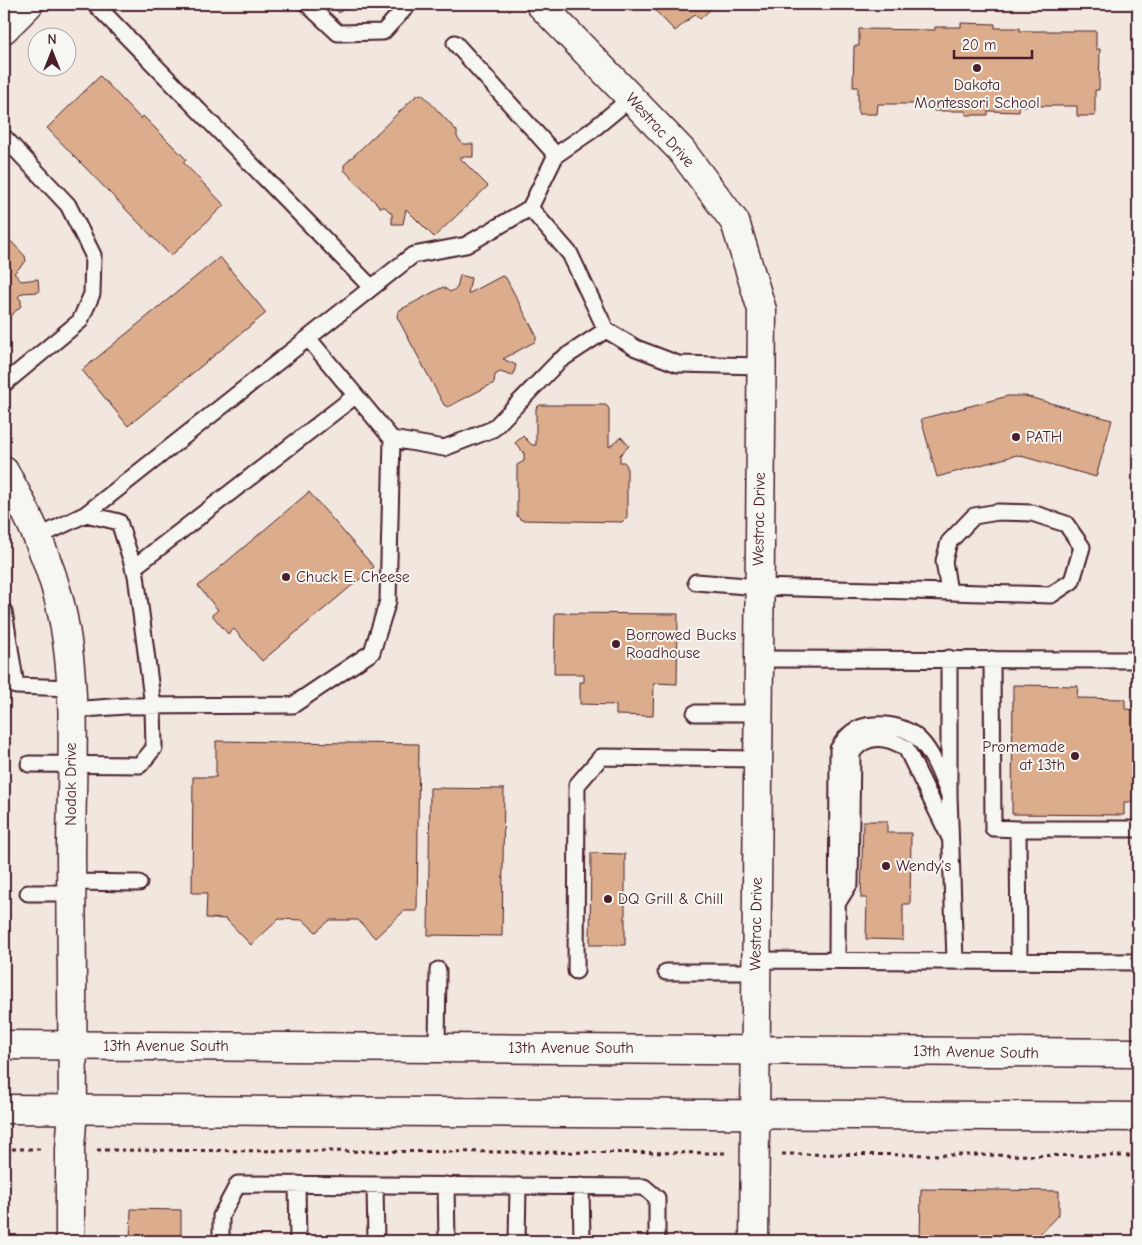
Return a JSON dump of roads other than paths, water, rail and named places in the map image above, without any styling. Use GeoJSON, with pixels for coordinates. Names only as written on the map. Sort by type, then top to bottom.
{"type":"FeatureCollection","features":[{"type":"Feature","properties":{"kind":"main road"},"geometry":{"type":"LineString","coordinates":[[4,28],[29,4]]}},
{"type":"Feature","properties":{"kind":"main road","name":"Westrac Drive"},"geometry":{"type":"LineString","coordinates":[[540,4],[681,150],[735,222],[762,310],[758,587],[754,1241]]}},
{"type":"Feature","properties":{"kind":"main road","name":"Nodak Drive"},"geometry":{"type":"LineString","coordinates":[[4,471],[26,509],[38,537],[58,596],[67,641],[71,699],[73,1046],[70,1241]]}},
{"type":"Feature","properties":{"kind":"main road","name":"13th Avenue South"},"geometry":{"type":"LineString","coordinates":[[4,1046],[755,1049],[1138,1054]]}},
{"type":"Feature","properties":{"kind":"main road"},"geometry":{"type":"LineString","coordinates":[[4,1109],[1138,1117]]}},
{"type":"Feature","properties":{"kind":"lane"},"geometry":{"type":"LineString","coordinates":[[95,4],[371,287]]}},
{"type":"Feature","properties":{"kind":"lane"},"geometry":{"type":"LineString","coordinates":[[307,4],[338,33],[383,32],[409,4]]}},
{"type":"Feature","properties":{"kind":"lane"},"geometry":{"type":"LineString","coordinates":[[455,44],[556,155]]}},
{"type":"Feature","properties":{"kind":"lane"},"geometry":{"type":"LineString","coordinates":[[38,537],[86,514],[413,255],[466,246],[530,208],[556,155],[592,131],[632,98]]}},
{"type":"Feature","properties":{"kind":"lane"},"geometry":{"type":"LineString","coordinates":[[4,137],[68,205],[93,255],[92,294],[80,321],[4,384]]}},
{"type":"Feature","properties":{"kind":"lane"},"geometry":{"type":"LineString","coordinates":[[530,208],[570,254],[606,330],[636,348],[678,364],[761,366]]}},
{"type":"Feature","properties":{"kind":"lane"},"geometry":{"type":"LineString","coordinates":[[308,338],[392,439],[444,448],[493,429],[558,361],[606,330]]}},
{"type":"Feature","properties":{"kind":"lane"},"geometry":{"type":"LineString","coordinates":[[133,568],[355,396]]}},
{"type":"Feature","properties":{"kind":"lane"},"geometry":{"type":"LineString","coordinates":[[4,611],[16,686],[71,699],[153,706],[293,705],[372,652],[388,601],[392,439]]}},
{"type":"Feature","properties":{"kind":"lane"},"geometry":{"type":"LineString","coordinates":[[696,582],[758,587],[1051,595],[1072,581],[1082,547],[1066,524],[1032,513],[998,512],[974,516],[950,542],[944,561],[950,592]]}},
{"type":"Feature","properties":{"kind":"lane"},"geometry":{"type":"LineString","coordinates":[[29,764],[140,765],[154,748],[153,706],[133,568],[119,522],[86,514]]}},
{"type":"Feature","properties":{"kind":"lane"},"geometry":{"type":"LineString","coordinates":[[948,658],[949,795],[955,960]]}},
{"type":"Feature","properties":{"kind":"lane"},"geometry":{"type":"LineString","coordinates":[[758,659],[1138,660]]}},
{"type":"Feature","properties":{"kind":"lane"},"geometry":{"type":"LineString","coordinates":[[992,659],[993,828],[1138,829]]}},
{"type":"Feature","properties":{"kind":"lane"},"geometry":{"type":"LineString","coordinates":[[695,713],[758,713]]}},
{"type":"Feature","properties":{"kind":"lane"},"geometry":{"type":"LineString","coordinates":[[837,960],[838,749],[847,734],[864,725],[891,724],[914,733],[933,756],[949,795]]}},
{"type":"Feature","properties":{"kind":"lane"},"geometry":{"type":"LineString","coordinates":[[837,904],[850,883],[852,753],[858,745],[868,739],[883,738],[895,741],[906,748],[950,838]]}},
{"type":"Feature","properties":{"kind":"lane"},"geometry":{"type":"LineString","coordinates":[[576,971],[577,785],[602,757],[758,759]]}},
{"type":"Feature","properties":{"kind":"lane"},"geometry":{"type":"LineString","coordinates":[[1018,829],[1019,960]]}},
{"type":"Feature","properties":{"kind":"lane"},"geometry":{"type":"LineString","coordinates":[[28,893],[72,887],[139,883]]}},
{"type":"Feature","properties":{"kind":"lane"},"geometry":{"type":"LineString","coordinates":[[666,972],[837,960],[1138,962]]}},
{"type":"Feature","properties":{"kind":"lane"},"geometry":{"type":"LineString","coordinates":[[437,1047],[438,970]]}},
{"type":"Feature","properties":{"kind":"lane"},"geometry":{"type":"LineString","coordinates":[[221,1241],[220,1216],[238,1184],[644,1187],[657,1198],[657,1241]]}},
{"type":"Feature","properties":{"kind":"lane"},"geometry":{"type":"LineString","coordinates":[[297,1184],[298,1241]]}},
{"type":"Feature","properties":{"kind":"lane"},"geometry":{"type":"LineString","coordinates":[[375,1185],[376,1241]]}},
{"type":"Feature","properties":{"kind":"lane"},"geometry":{"type":"LineString","coordinates":[[446,1185],[447,1241]]}},
{"type":"Feature","properties":{"kind":"lane"},"geometry":{"type":"LineString","coordinates":[[517,1241],[518,1186]]}},
{"type":"Feature","properties":{"kind":"lane"},"geometry":{"type":"LineString","coordinates":[[582,1186],[582,1241]]}},
{"type":"Feature","properties":{"kind":"place","name":"Dakota Montessori School"},"geometry":{"type":"Point","coordinates":[977,68]}},
{"type":"Feature","properties":{"kind":"place","name":"PATH"},"geometry":{"type":"Point","coordinates":[1016,437]}},
{"type":"Feature","properties":{"kind":"place","name":"Chuck E. Cheese"},"geometry":{"type":"Point","coordinates":[286,577]}},
{"type":"Feature","properties":{"kind":"place","name":"Borrowed Bucks Roadhouse"},"geometry":{"type":"Point","coordinates":[616,644]}},
{"type":"Feature","properties":{"kind":"place","name":"Promemade at 13th"},"geometry":{"type":"Point","coordinates":[1075,756]}},
{"type":"Feature","properties":{"kind":"place","name":"Wendy's"},"geometry":{"type":"Point","coordinates":[886,866]}},
{"type":"Feature","properties":{"kind":"place","name":"DQ Grill & Chill"},"geometry":{"type":"Point","coordinates":[608,899]}}]}
